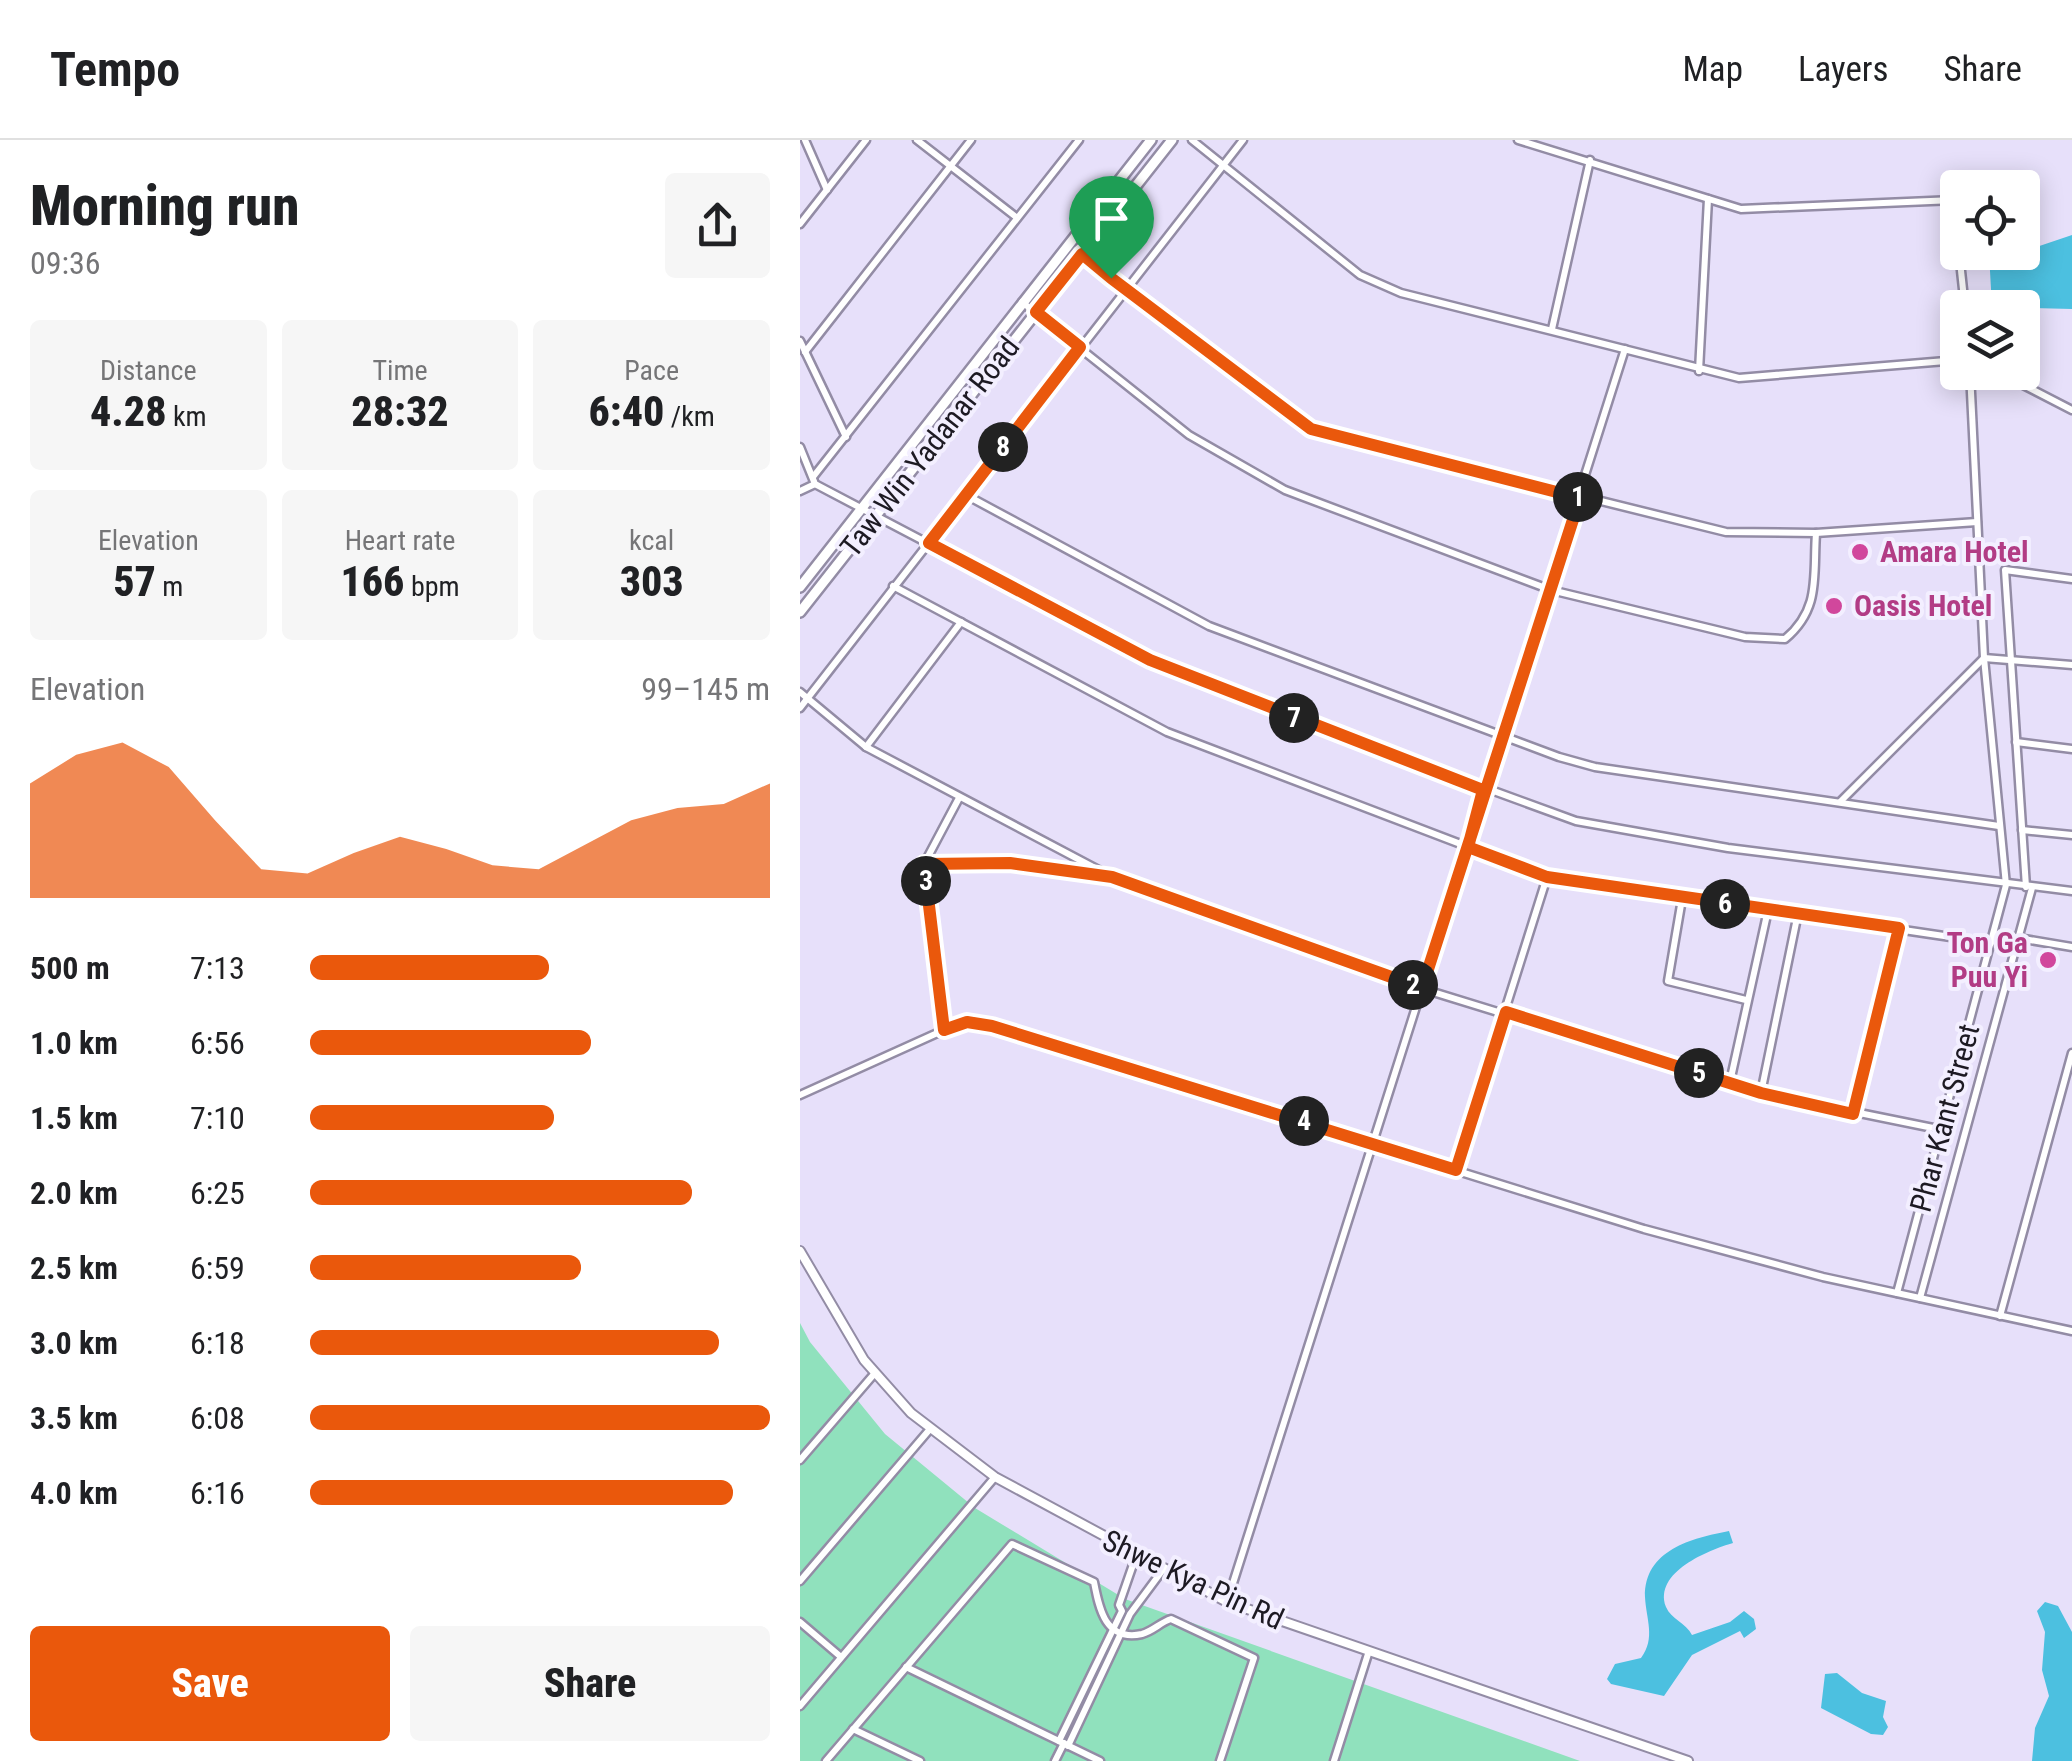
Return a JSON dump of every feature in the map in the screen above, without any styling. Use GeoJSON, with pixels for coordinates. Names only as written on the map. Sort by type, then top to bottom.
{"type":"FeatureCollection","features":[{"type":"Feature","properties":{"kind":"main road","name":"Taw Win Yadanar Road"},"geometry":{"type":"LineString","coordinates":[[800,587],[1151,140]]}},
{"type":"Feature","properties":{"kind":"main road","name":"Taw Win Yadanar Road"},"geometry":{"type":"LineString","coordinates":[[800,612],[1172,140]]}},
{"type":"Feature","properties":{"kind":"street"},"geometry":{"type":"LineString","coordinates":[[805,140],[826,190]]}},
{"type":"Feature","properties":{"kind":"street"},"geometry":{"type":"LineString","coordinates":[[800,224],[866,140]]}},
{"type":"Feature","properties":{"kind":"street"},"geometry":{"type":"LineString","coordinates":[[918,140],[1016,218]]}},
{"type":"Feature","properties":{"kind":"street"},"geometry":{"type":"LineString","coordinates":[[805,352],[971,140]]}},
{"type":"Feature","properties":{"kind":"street"},"geometry":{"type":"LineString","coordinates":[[800,491],[814,480],[1079,140]]}},
{"type":"Feature","properties":{"kind":"street"},"geometry":{"type":"LineString","coordinates":[[1192,140],[1379,286],[1552,328],[1699,371],[1739,378],[1940,361]]}},
{"type":"Feature","properties":{"kind":"street"},"geometry":{"type":"LineString","coordinates":[[800,708],[1243,140]]}},
{"type":"Feature","properties":{"kind":"street"},"geometry":{"type":"LineString","coordinates":[[1518,140],[1741,209],[1940,201]]}},
{"type":"Feature","properties":{"kind":"street"},"geometry":{"type":"LineString","coordinates":[[1552,328],[1590,160]]}},
{"type":"Feature","properties":{"kind":"street"},"geometry":{"type":"LineString","coordinates":[[1699,371],[1708,199]]}},
{"type":"Feature","properties":{"kind":"street"},"geometry":{"type":"LineString","coordinates":[[1082,254],[1311,429],[1726,532],[1816,533],[1977,522]]}},
{"type":"Feature","properties":{"kind":"street"},"geometry":{"type":"LineString","coordinates":[[1022,302],[1190,435],[1238,467],[1285,490],[1552,590],[1745,637],[1784,638],[1804,622],[1812,603],[1816,533]]}},
{"type":"Feature","properties":{"kind":"street"},"geometry":{"type":"LineString","coordinates":[[800,341],[846,437]]}},
{"type":"Feature","properties":{"kind":"street"},"geometry":{"type":"LineString","coordinates":[[1227,1602],[1483,790],[1552,590],[1625,349]]}},
{"type":"Feature","properties":{"kind":"street"},"geometry":{"type":"LineString","coordinates":[[1971,390],[1984,658],[2006,885]]}},
{"type":"Feature","properties":{"kind":"street"},"geometry":{"type":"LineString","coordinates":[[2033,390],[2072,410]]}},
{"type":"Feature","properties":{"kind":"street"},"geometry":{"type":"LineString","coordinates":[[800,447],[814,480],[861,509],[1150,660],[1483,790],[1576,822],[1638,834],[2072,892]]}},
{"type":"Feature","properties":{"kind":"street"},"geometry":{"type":"LineString","coordinates":[[966,494],[1209,626],[1503,736],[1596,766],[1999,826]]}},
{"type":"Feature","properties":{"kind":"street"},"geometry":{"type":"LineString","coordinates":[[1920,1298],[2029,887],[2005,570],[2072,579]]}},
{"type":"Feature","properties":{"kind":"street"},"geometry":{"type":"LineString","coordinates":[[892,586],[1168,732],[1547,877],[1899,928],[2072,947]]}},
{"type":"Feature","properties":{"kind":"street"},"geometry":{"type":"LineString","coordinates":[[866,747],[961,622]]}},
{"type":"Feature","properties":{"kind":"street"},"geometry":{"type":"LineString","coordinates":[[1839,802],[1984,658],[2010,657],[2072,665]]}},
{"type":"Feature","properties":{"kind":"street"},"geometry":{"type":"LineString","coordinates":[[800,692],[866,747],[1112,877],[1422,988],[1761,1093],[1944,1130]]}},
{"type":"Feature","properties":{"kind":"street"},"geometry":{"type":"LineString","coordinates":[[2016,742],[2072,749]]}},
{"type":"Feature","properties":{"kind":"street"},"geometry":{"type":"LineString","coordinates":[[944,1030],[924,864],[959,798]]}},
{"type":"Feature","properties":{"kind":"street"},"geometry":{"type":"LineString","coordinates":[[2022,830],[2072,835]]}},
{"type":"Feature","properties":{"kind":"street"},"geometry":{"type":"LineString","coordinates":[[924,864],[1026,864],[1112,877]]}},
{"type":"Feature","properties":{"kind":"street"},"geometry":{"type":"LineString","coordinates":[[1456,1170],[1547,877]]}},
{"type":"Feature","properties":{"kind":"street","name":"Phar Kant Street"},"geometry":{"type":"LineString","coordinates":[[1897,1293],[1944,1130],[2006,885]]}},
{"type":"Feature","properties":{"kind":"street"},"geometry":{"type":"LineString","coordinates":[[1682,899],[1668,981],[1746,1000]]}},
{"type":"Feature","properties":{"kind":"street"},"geometry":{"type":"LineString","coordinates":[[1730,1082],[1768,910]]}},
{"type":"Feature","properties":{"kind":"street"},"geometry":{"type":"LineString","coordinates":[[1761,1093],[1798,913]]}},
{"type":"Feature","properties":{"kind":"street"},"geometry":{"type":"LineString","coordinates":[[1853,1114],[1899,928]]}},
{"type":"Feature","properties":{"kind":"street"},"geometry":{"type":"LineString","coordinates":[[800,1095],[944,1030],[967,1022],[992,1026],[1644,1229],[1897,1293],[2072,1331]]}},
{"type":"Feature","properties":{"kind":"street"},"geometry":{"type":"LineString","coordinates":[[2000,1316],[2072,1052]]}},
{"type":"Feature","properties":{"kind":"street","name":"Shwe Kya Pin Rd"},"geometry":{"type":"LineString","coordinates":[[800,1251],[843,1330],[875,1373],[930,1429],[994,1477],[1162,1571],[1227,1602],[1368,1654],[1688,1761]]}},
{"type":"Feature","properties":{"kind":"street"},"geometry":{"type":"LineString","coordinates":[[800,1460],[875,1373]]}},
{"type":"Feature","properties":{"kind":"street"},"geometry":{"type":"LineString","coordinates":[[800,1581],[930,1429]]}},
{"type":"Feature","properties":{"kind":"street"},"geometry":{"type":"LineString","coordinates":[[800,1706],[994,1477]]}},
{"type":"Feature","properties":{"kind":"street"},"geometry":{"type":"LineString","coordinates":[[826,1761],[1012,1544],[1094,1582],[1099,1613],[1118,1631],[1147,1633],[1171,1619],[1254,1658],[1220,1761]]}},
{"type":"Feature","properties":{"kind":"street"},"geometry":{"type":"LineString","coordinates":[[1118,1631],[1136,1556]]}},
{"type":"Feature","properties":{"kind":"street"},"geometry":{"type":"LineString","coordinates":[[1055,1761],[1118,1631],[1162,1571]]}},
{"type":"Feature","properties":{"kind":"street"},"geometry":{"type":"LineString","coordinates":[[800,1622],[842,1658]]}},
{"type":"Feature","properties":{"kind":"street"},"geometry":{"type":"LineString","coordinates":[[1334,1761],[1368,1654]]}},
{"type":"Feature","properties":{"kind":"street"},"geometry":{"type":"LineString","coordinates":[[906,1667],[1100,1761]]}},
{"type":"Feature","properties":{"kind":"street"},"geometry":{"type":"LineString","coordinates":[[853,1729],[920,1761]]}},
{"type":"Feature","properties":{"kind":"green space"},"geometry":{"type":"Polygon","coordinates":[[[800,1323],[810,1342],[885,1434],[975,1508],[1125,1599],[1580,1761],[800,1761],[800,1323]]]}},
{"type":"Feature","properties":{"kind":"water"},"geometry":{"type":"Polygon","coordinates":[[[2072,235],[2072,309],[2040,308],[2040,290],[1991,290],[1990,270],[2040,270],[2040,246],[2072,235]]]}},
{"type":"Feature","properties":{"kind":"water"},"geometry":{"type":"Polygon","coordinates":[[[1729,1531],[1733,1543],[1698,1557],[1675,1573],[1664,1594],[1666,1607],[1692,1635],[1730,1622],[1744,1611],[1754,1619],[1756,1629],[1744,1638],[1740,1631],[1692,1655],[1664,1696],[1611,1684],[1607,1679],[1615,1664],[1641,1658],[1646,1651],[1649,1636],[1645,1597],[1652,1568],[1673,1549],[1729,1531]]]}},
{"type":"Feature","properties":{"kind":"water"},"geometry":{"type":"Polygon","coordinates":[[[2045,1602],[2058,1606],[2072,1632],[2072,1761],[2032,1761],[2035,1728],[2049,1696],[2042,1670],[2045,1632],[2037,1611],[2045,1602]]]}},
{"type":"Feature","properties":{"kind":"water"},"geometry":{"type":"Polygon","coordinates":[[[1837,1673],[1862,1693],[1886,1701],[1883,1717],[1888,1727],[1883,1735],[1871,1734],[1821,1708],[1825,1674],[1837,1673]]]}},
{"type":"Feature","properties":{"kind":"place","name":"Amara Hotel"},"geometry":{"type":"Point","coordinates":[1860,552]}},
{"type":"Feature","properties":{"kind":"place","name":"Oasis Hotel"},"geometry":{"type":"Point","coordinates":[1834,606]}},
{"type":"Feature","properties":{"kind":"place","name":"Ton Ga Puu Yi"},"geometry":{"type":"Point","coordinates":[2048,960]}},
{"type":"Feature","properties":{"kind":"route"},"geometry":{"type":"LineString","coordinates":[[1111,278],[1082,254],[1036,312],[1080,347],[929,543],[1150,660],[1239,698],[1483,790],[1468,847],[1547,877],[1899,928],[1853,1114],[1761,1093],[1506,1012],[1456,1170],[992,1026],[967,1022],[944,1030],[924,864],[1041,865],[1112,877],[1368,972],[1422,988],[1483,790],[1580,498],[1311,429],[1271,403],[1111,278]]}}]}
